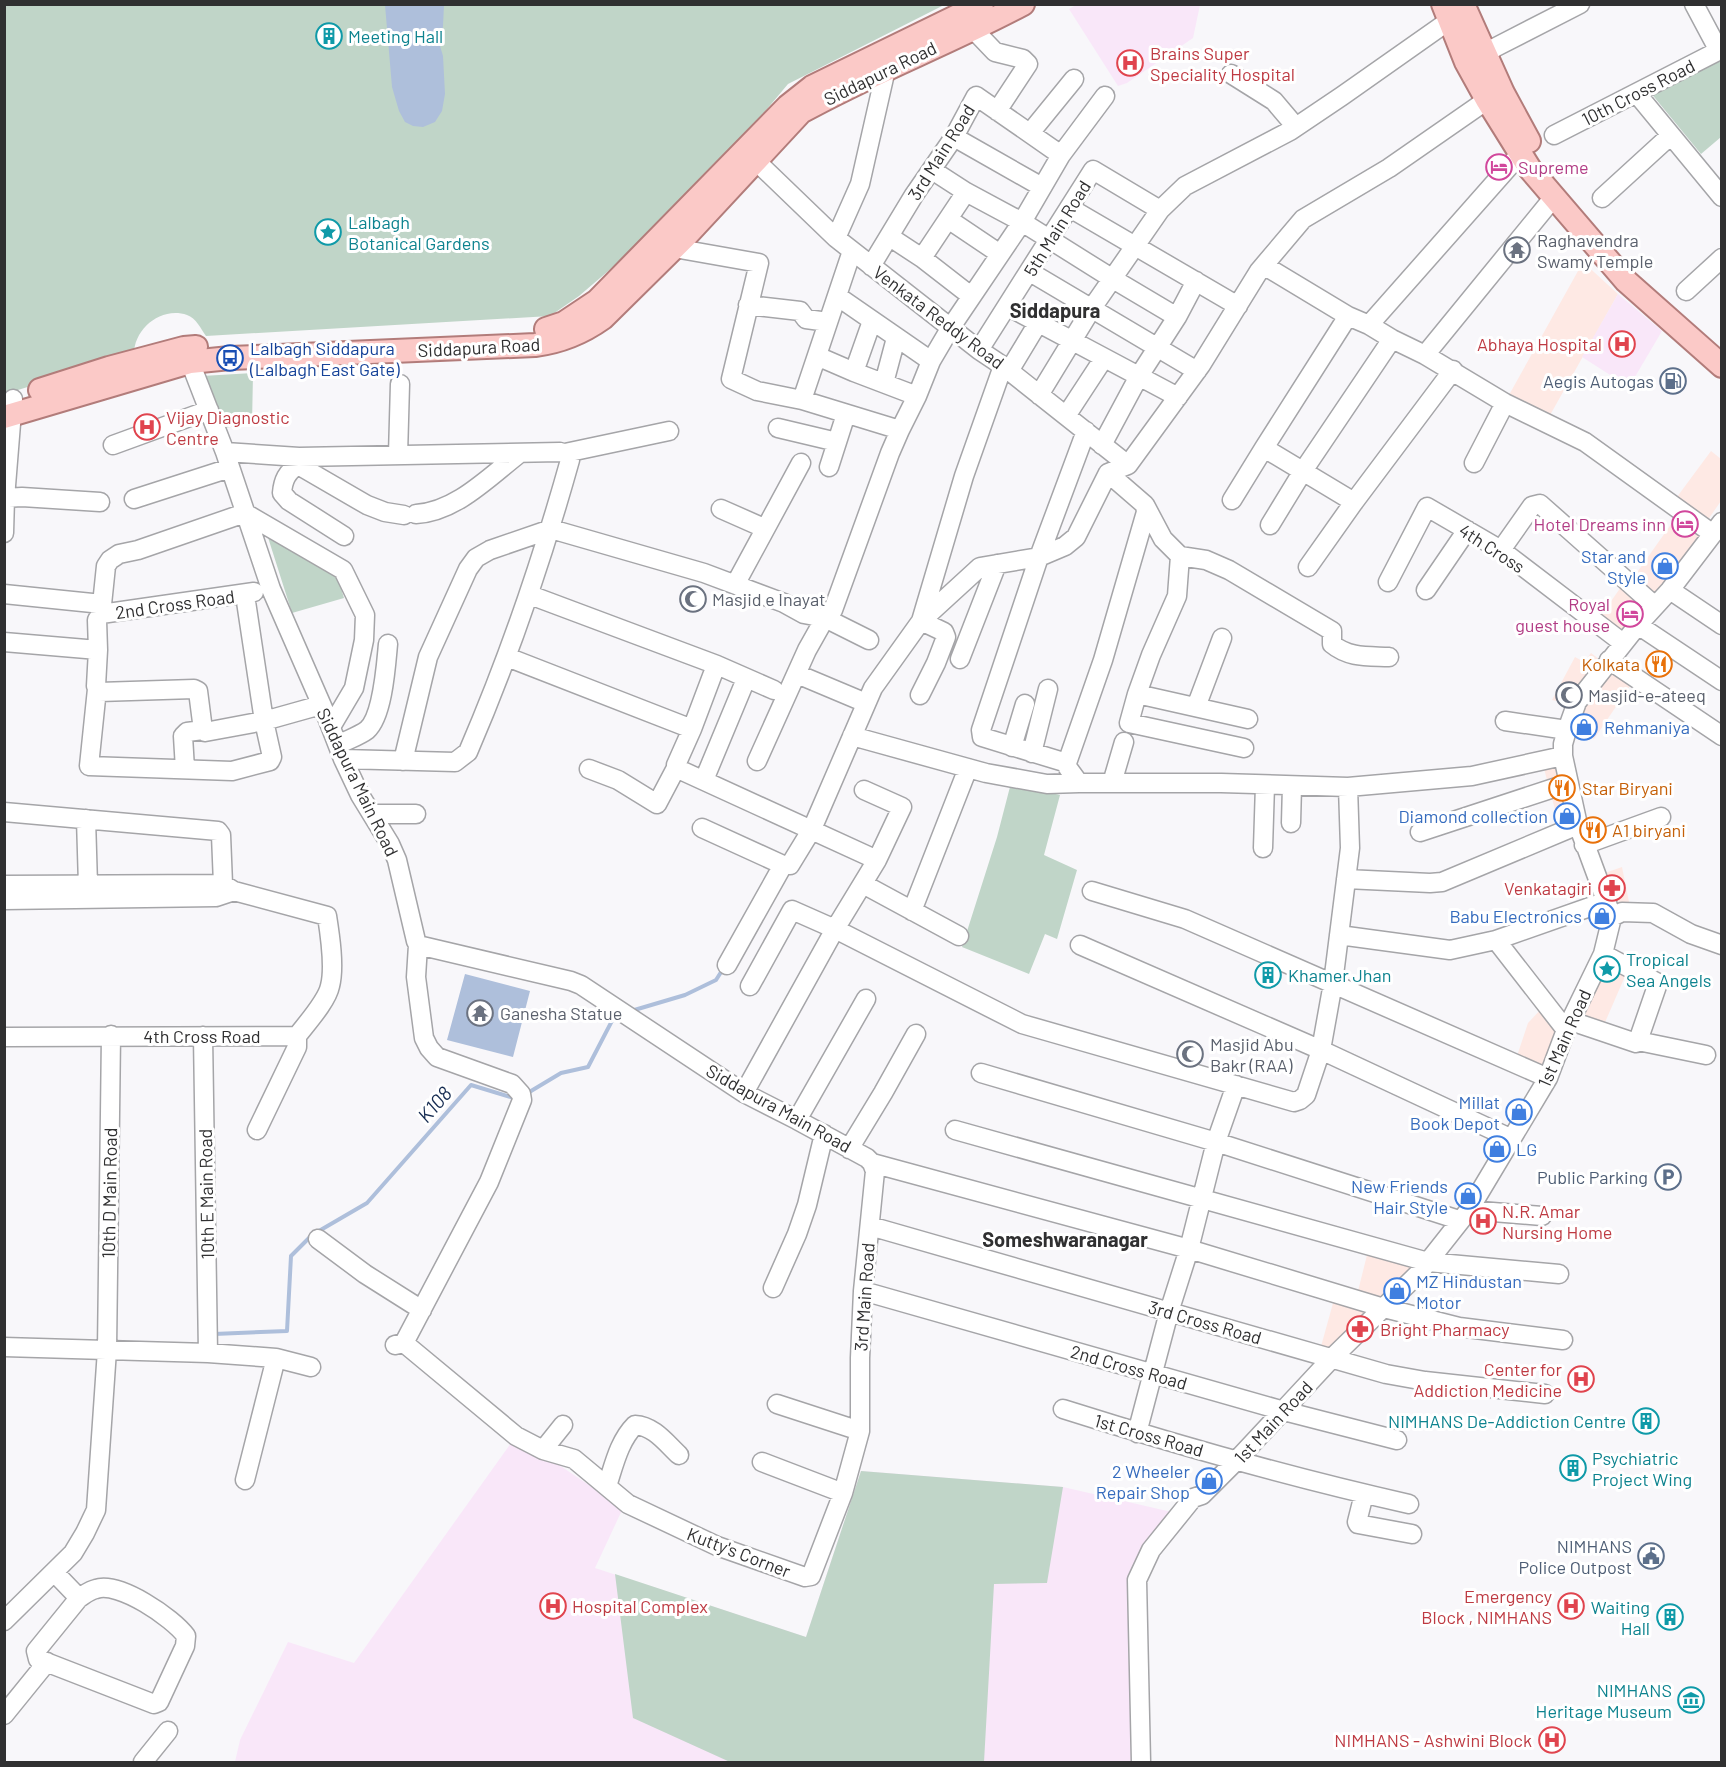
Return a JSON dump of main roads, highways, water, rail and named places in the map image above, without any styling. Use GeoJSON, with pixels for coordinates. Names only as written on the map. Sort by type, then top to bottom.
{"type":"FeatureCollection","features":[{"type":"Feature","properties":{"kind":"main road","name":"Siddapura Road"},"geometry":{"type":"LineString","coordinates":[[668,242],[756,161],[801,112],[982,4]]}},
{"type":"Feature","properties":{"kind":"main road","name":"Siddapura Road"},"geometry":{"type":"LineString","coordinates":[[9,408],[187,355],[230,358],[535,345],[556,342],[590,327],[603,318],[788,106],[812,87],[973,29],[1023,4]]}},
{"type":"Feature","properties":{"kind":"main road"},"geometry":{"type":"LineString","coordinates":[[1452,10],[1486,54],[1503,93],[1533,148],[1563,188],[1637,270],[1722,349]]}},
{"type":"Feature","properties":{"kind":"main road"},"geometry":{"type":"LineString","coordinates":[[1452,10],[1466,62],[1530,169],[1626,281],[1722,366]]}},
{"type":"Feature","properties":{"kind":"water"},"geometry":{"type":"Polygon","coordinates":[[[385,5],[444,5],[440,46],[443,56],[445,94],[442,111],[435,122],[423,127],[405,122],[399,111],[392,87],[385,5]]]}},
{"type":"Feature","properties":{"kind":"water"},"geometry":{"type":"Polygon","coordinates":[[[465,974],[530,991],[513,1057],[447,1040],[465,974]]]}},
{"type":"Feature","properties":{"kind":"waterway","name":"K108"},"geometry":{"type":"LineString","coordinates":[[631,1011],[685,995],[716,980],[723,969]]}},
{"type":"Feature","properties":{"kind":"waterway","name":"K108"},"geometry":{"type":"LineString","coordinates":[[526,1094],[561,1073],[588,1067],[615,1015]]}},
{"type":"Feature","properties":{"kind":"waterway","name":"K108"},"geometry":{"type":"LineString","coordinates":[[214,1334],[287,1331],[291,1256],[312,1235],[367,1203],[471,1085],[517,1099]]}},
{"type":"Feature","properties":{"kind":"place","name":"Meeting Hall"},"geometry":{"type":"Point","coordinates":[329,36]}},
{"type":"Feature","properties":{"kind":"place","name":"Brains Super Speciality Hospital"},"geometry":{"type":"Point","coordinates":[1130,63]}},
{"type":"Feature","properties":{"kind":"place","name":"Supreme"},"geometry":{"type":"Point","coordinates":[1499,167]}},
{"type":"Feature","properties":{"kind":"place","name":"Lalbagh Botanical Gardens"},"geometry":{"type":"Point","coordinates":[328,232]}},
{"type":"Feature","properties":{"kind":"place","name":"Raghavendra Swamy Temple"},"geometry":{"type":"Point","coordinates":[1517,250]}},
{"type":"Feature","properties":{"kind":"place","name":"Abhaya Hospital"},"geometry":{"type":"Point","coordinates":[1622,344]}},
{"type":"Feature","properties":{"kind":"place","name":"Lalbagh Siddapura (Lalbagh East Gate)"},"geometry":{"type":"Point","coordinates":[230,358]}},
{"type":"Feature","properties":{"kind":"place","name":"Aegis Autogas"},"geometry":{"type":"Point","coordinates":[1673,381]}},
{"type":"Feature","properties":{"kind":"place","name":"Vijay Diagnostic Centre"},"geometry":{"type":"Point","coordinates":[147,427]}},
{"type":"Feature","properties":{"kind":"place","name":"Hotel Dreams inn"},"geometry":{"type":"Point","coordinates":[1685,524]}},
{"type":"Feature","properties":{"kind":"place","name":"Star and Style"},"geometry":{"type":"Point","coordinates":[1665,566]}},
{"type":"Feature","properties":{"kind":"place","name":"Masjid e Inayat"},"geometry":{"type":"Point","coordinates":[693,599]}},
{"type":"Feature","properties":{"kind":"place","name":"Royal guest house"},"geometry":{"type":"Point","coordinates":[1630,614]}},
{"type":"Feature","properties":{"kind":"place","name":"Kolkata"},"geometry":{"type":"Point","coordinates":[1659,664]}},
{"type":"Feature","properties":{"kind":"place","name":"Masjid-e-ateeq"},"geometry":{"type":"Point","coordinates":[1569,695]}},
{"type":"Feature","properties":{"kind":"place","name":"Rehmaniya"},"geometry":{"type":"Point","coordinates":[1584,727]}},
{"type":"Feature","properties":{"kind":"place","name":"Star Biryani"},"geometry":{"type":"Point","coordinates":[1562,788]}},
{"type":"Feature","properties":{"kind":"place","name":"Diamond collection"},"geometry":{"type":"Point","coordinates":[1567,816]}},
{"type":"Feature","properties":{"kind":"place","name":"A1 biryani"},"geometry":{"type":"Point","coordinates":[1593,830]}},
{"type":"Feature","properties":{"kind":"place","name":"Venkatagiri"},"geometry":{"type":"Point","coordinates":[1612,888]}},
{"type":"Feature","properties":{"kind":"place","name":"Babu Electronics"},"geometry":{"type":"Point","coordinates":[1602,916]}},
{"type":"Feature","properties":{"kind":"place","name":"Tropical Sea Angels"},"geometry":{"type":"Point","coordinates":[1607,969]}},
{"type":"Feature","properties":{"kind":"place","name":"Khamer Jhan"},"geometry":{"type":"Point","coordinates":[1268,975]}},
{"type":"Feature","properties":{"kind":"place","name":"Ganesha Statue"},"geometry":{"type":"Point","coordinates":[480,1013]}},
{"type":"Feature","properties":{"kind":"place","name":"Masjid Abu Bakr (RAA)"},"geometry":{"type":"Point","coordinates":[1190,1054]}},
{"type":"Feature","properties":{"kind":"place","name":"Millat Book Depot"},"geometry":{"type":"Point","coordinates":[1519,1112]}},
{"type":"Feature","properties":{"kind":"place","name":"LG"},"geometry":{"type":"Point","coordinates":[1497,1149]}},
{"type":"Feature","properties":{"kind":"place","name":"Public Parking"},"geometry":{"type":"Point","coordinates":[1668,1177]}},
{"type":"Feature","properties":{"kind":"place","name":"New Friends Hair Style"},"geometry":{"type":"Point","coordinates":[1468,1196]}},
{"type":"Feature","properties":{"kind":"place","name":"N.R. Amar Nursing Home"},"geometry":{"type":"Point","coordinates":[1483,1221]}},
{"type":"Feature","properties":{"kind":"place","name":"MZ Hindustan Motor"},"geometry":{"type":"Point","coordinates":[1397,1291]}},
{"type":"Feature","properties":{"kind":"place","name":"Bright Pharmacy"},"geometry":{"type":"Point","coordinates":[1360,1329]}},
{"type":"Feature","properties":{"kind":"place","name":"Center for Addiction Medicine"},"geometry":{"type":"Point","coordinates":[1581,1379]}},
{"type":"Feature","properties":{"kind":"place","name":"NIMHANS De-Addiction Centre"},"geometry":{"type":"Point","coordinates":[1646,1421]}},
{"type":"Feature","properties":{"kind":"place","name":"Psychiatric Project Wing"},"geometry":{"type":"Point","coordinates":[1573,1468]}},
{"type":"Feature","properties":{"kind":"place","name":"2 Wheeler Repair Shop"},"geometry":{"type":"Point","coordinates":[1209,1481]}},
{"type":"Feature","properties":{"kind":"place","name":"NIMHANS Police Outpost"},"geometry":{"type":"Point","coordinates":[1651,1556]}},
{"type":"Feature","properties":{"kind":"place","name":"Hospital Complex"},"geometry":{"type":"Point","coordinates":[553,1606]}},
{"type":"Feature","properties":{"kind":"place","name":"Emergency Block , NIMHANS"},"geometry":{"type":"Point","coordinates":[1571,1606]}},
{"type":"Feature","properties":{"kind":"place","name":"Waiting Hall"},"geometry":{"type":"Point","coordinates":[1670,1617]}},
{"type":"Feature","properties":{"kind":"place","name":"NIMHANS Heritage Museum"},"geometry":{"type":"Point","coordinates":[1691,1700]}},
{"type":"Feature","properties":{"kind":"place","name":"NIMHANS - Ashwini Block"},"geometry":{"type":"Point","coordinates":[1552,1740]}},
{"type":"Feature","properties":{"kind":"district","name":"Siddapura"},"geometry":{"type":"Point","coordinates":[1055,310]}},
{"type":"Feature","properties":{"kind":"district","name":"Someshwaranagar"},"geometry":{"type":"Point","coordinates":[1065,1239]}}]}
